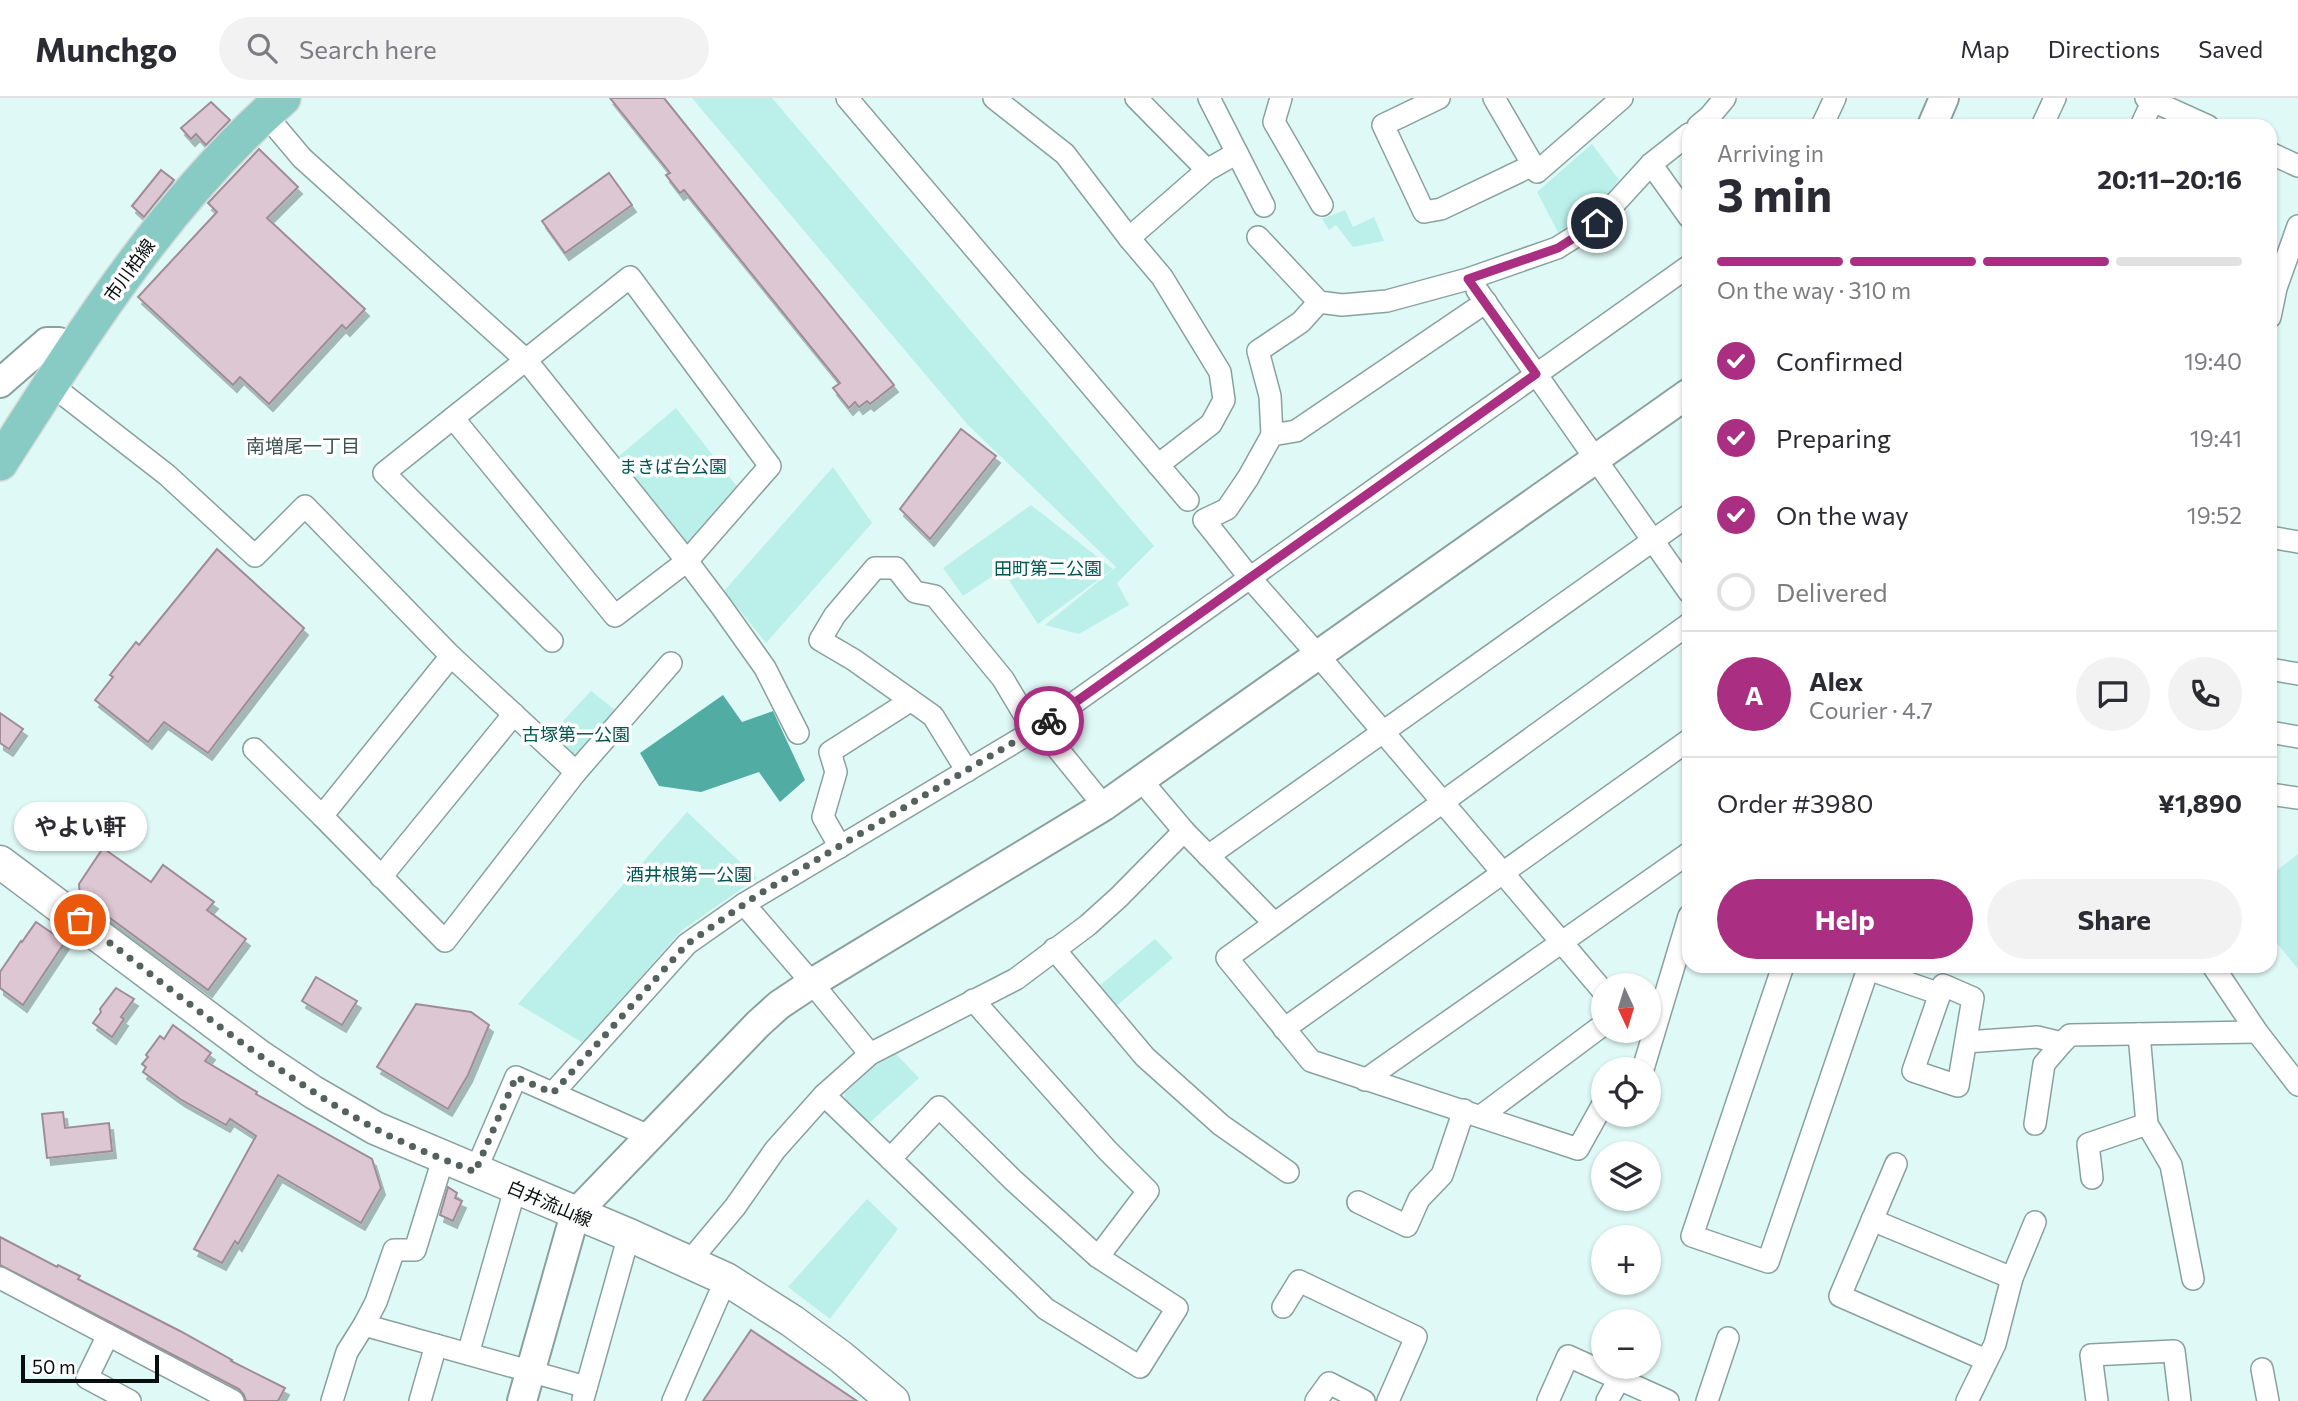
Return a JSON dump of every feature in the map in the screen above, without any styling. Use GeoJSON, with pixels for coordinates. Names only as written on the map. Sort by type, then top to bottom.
{"type":"FeatureCollection","features":[{"type":"Feature","properties":{"kind":"main road","name":"市川柏線"},"geometry":{"type":"LineString","coordinates":[[0,463],[50,384],[145,247],[266,103]]}},
{"type":"Feature","properties":{"kind":"main road","name":"白井流山線"},"geometry":{"type":"LineString","coordinates":[[0,862],[259,1056],[313,1092],[375,1128],[443,1159],[726,1279],[792,1321],[841,1357],[892,1401]]}},
{"type":"Feature","properties":{"kind":"street"},"geometry":{"type":"LineString","coordinates":[[847,98],[1188,500]]}},
{"type":"Feature","properties":{"kind":"street"},"geometry":{"type":"LineString","coordinates":[[994,98],[1065,154],[1162,277],[1220,372],[1224,400],[1211,424],[1158,465]]}},
{"type":"Feature","properties":{"kind":"street"},"geometry":{"type":"LineString","coordinates":[[1136,98],[1207,170]]}},
{"type":"Feature","properties":{"kind":"street"},"geometry":{"type":"LineString","coordinates":[[1209,98],[1264,206]]}},
{"type":"Feature","properties":{"kind":"street"},"geometry":{"type":"LineString","coordinates":[[1281,98],[1274,122],[1322,205]]}},
{"type":"Feature","properties":{"kind":"street"},"geometry":{"type":"LineString","coordinates":[[1440,98],[1383,125],[1424,212],[1441,209],[1533,165]]}},
{"type":"Feature","properties":{"kind":"street"},"geometry":{"type":"LineString","coordinates":[[1494,98],[1537,172],[1622,98]]}},
{"type":"Feature","properties":{"kind":"street"},"geometry":{"type":"LineString","coordinates":[[1706,119],[1725,98]]}},
{"type":"Feature","properties":{"kind":"street"},"geometry":{"type":"LineString","coordinates":[[1825,119],[1835,98]]}},
{"type":"Feature","properties":{"kind":"street"},"geometry":{"type":"LineString","coordinates":[[1935,119],[1944,98]]}},
{"type":"Feature","properties":{"kind":"street"},"geometry":{"type":"LineString","coordinates":[[2045,119],[2055,98]]}},
{"type":"Feature","properties":{"kind":"street"},"geometry":{"type":"LineString","coordinates":[[2144,119],[2151,99],[2193,119]]}},
{"type":"Feature","properties":{"kind":"street"},"geometry":{"type":"LineString","coordinates":[[266,103],[302,158],[526,360],[687,561],[765,668],[802,738]]}},
{"type":"Feature","properties":{"kind":"street"},"geometry":{"type":"LineString","coordinates":[[1258,237],[1319,302],[1342,305],[1387,301],[1468,279],[1558,248],[1597,223],[1651,164],[1682,140]]}},
{"type":"Feature","properties":{"kind":"street"},"geometry":{"type":"LineString","coordinates":[[1129,238],[1207,170],[1237,153]]}},
{"type":"Feature","properties":{"kind":"street"},"geometry":{"type":"LineString","coordinates":[[2277,156],[2298,166]]}},
{"type":"Feature","properties":{"kind":"street"},"geometry":{"type":"LineString","coordinates":[[1651,164],[1682,207]]}},
{"type":"Feature","properties":{"kind":"street"},"geometry":{"type":"LineString","coordinates":[[2277,277],[2298,226]]}},
{"type":"Feature","properties":{"kind":"street"},"geometry":{"type":"LineString","coordinates":[[553,1093],[687,944],[744,904],[1037,729],[1682,270]]}},
{"type":"Feature","properties":{"kind":"street"},"geometry":{"type":"LineString","coordinates":[[453,418],[615,616],[687,561],[770,466],[630,277],[526,360],[453,418],[384,473],[552,641]]}},
{"type":"Feature","properties":{"kind":"street"},"geometry":{"type":"LineString","coordinates":[[1468,279],[1682,583]]}},
{"type":"Feature","properties":{"kind":"street"},"geometry":{"type":"LineString","coordinates":[[1319,302],[1301,322],[1258,351],[1270,396],[1272,435],[1227,509],[1204,520],[1250,578],[1591,977]]}},
{"type":"Feature","properties":{"kind":"street"},"geometry":{"type":"LineString","coordinates":[[1272,435],[1296,431],[1486,302]]}},
{"type":"Feature","properties":{"kind":"street"},"geometry":{"type":"LineString","coordinates":[[0,383],[47,342],[59,342],[74,349]]}},
{"type":"Feature","properties":{"kind":"street"},"geometry":{"type":"LineString","coordinates":[[50,384],[167,475],[255,556],[305,506],[451,656],[576,772]]}},
{"type":"Feature","properties":{"kind":"street"},"geometry":{"type":"LineString","coordinates":[[522,1401],[575,1214],[779,1005],[1104,806],[1682,398]]}},
{"type":"Feature","properties":{"kind":"street"},"geometry":{"type":"LineString","coordinates":[[1208,856],[1682,520]]}},
{"type":"Feature","properties":{"kind":"street"},"geometry":{"type":"LineString","coordinates":[[2277,538],[2298,542]]}},
{"type":"Feature","properties":{"kind":"street"},"geometry":{"type":"LineString","coordinates":[[967,771],[933,716],[854,660],[820,640],[835,615],[875,568],[896,568],[915,592],[935,596],[1003,679],[1037,729],[1104,806]]}},
{"type":"Feature","properties":{"kind":"street"},"geometry":{"type":"LineString","coordinates":[[1591,1126],[1578,1149],[1311,1061],[1227,958],[1682,629]]}},
{"type":"Feature","properties":{"kind":"street"},"geometry":{"type":"LineString","coordinates":[[322,816],[451,656]]}},
{"type":"Feature","properties":{"kind":"street"},"geometry":{"type":"LineString","coordinates":[[254,749],[444,941],[576,772],[671,663]]}},
{"type":"Feature","properties":{"kind":"street"},"geometry":{"type":"LineString","coordinates":[[2277,670],[2298,674]]}},
{"type":"Feature","properties":{"kind":"street"},"geometry":{"type":"LineString","coordinates":[[840,847],[823,817],[836,772],[830,752],[910,701]]}},
{"type":"Feature","properties":{"kind":"street"},"geometry":{"type":"LineString","coordinates":[[381,877],[514,714]]}},
{"type":"Feature","properties":{"kind":"street"},"geometry":{"type":"LineString","coordinates":[[2277,733],[2298,737]]}},
{"type":"Feature","properties":{"kind":"street"},"geometry":{"type":"LineString","coordinates":[[1284,1029],[1682,745]]}},
{"type":"Feature","properties":{"kind":"street"},"geometry":{"type":"LineString","coordinates":[[1141,780],[1184,831],[1274,923]]}},
{"type":"Feature","properties":{"kind":"street"},"geometry":{"type":"LineString","coordinates":[[2277,795],[2298,798]]}},
{"type":"Feature","properties":{"kind":"street"},"geometry":{"type":"LineString","coordinates":[[689,1262],[735,1206],[775,1150],[824,1095],[870,1054],[1016,979],[1088,925],[1184,831]]}},
{"type":"Feature","properties":{"kind":"street"},"geometry":{"type":"LineString","coordinates":[[1365,1080],[1682,858]]}},
{"type":"Feature","properties":{"kind":"street"},"geometry":{"type":"LineString","coordinates":[[744,904],[870,1054]]}},
{"type":"Feature","properties":{"kind":"street"},"geometry":{"type":"LineString","coordinates":[[1647,1057],[1682,939]]}},
{"type":"Feature","properties":{"kind":"street"},"geometry":{"type":"LineString","coordinates":[[1054,949],[1145,1057],[1221,1125],[1288,1172]]}},
{"type":"Feature","properties":{"kind":"street"},"geometry":{"type":"LineString","coordinates":[[1781,973],[1692,1236],[1768,1262],[1866,973]]}},
{"type":"Feature","properties":{"kind":"street"},"geometry":{"type":"LineString","coordinates":[[1884,973],[1940,994]]}},
{"type":"Feature","properties":{"kind":"street"},"geometry":{"type":"LineString","coordinates":[[2218,973],[2257,1032],[2298,1084]]}},
{"type":"Feature","properties":{"kind":"street"},"geometry":{"type":"LineString","coordinates":[[1661,984],[1670,978]]}},
{"type":"Feature","properties":{"kind":"street"},"geometry":{"type":"LineString","coordinates":[[1943,985],[1973,998],[1958,1086],[1913,1071],[1940,994],[1943,985]]}},
{"type":"Feature","properties":{"kind":"street"},"geometry":{"type":"LineString","coordinates":[[973,1000],[1107,1150],[1148,1191],[1098,1257]]}},
{"type":"Feature","properties":{"kind":"street"},"geometry":{"type":"LineString","coordinates":[[2035,1125],[2044,1064],[2070,1035],[2257,1032]]}},
{"type":"Feature","properties":{"kind":"street"},"geometry":{"type":"LineString","coordinates":[[1358,1202],[1407,1226],[1419,1199],[1442,1175],[1472,1113],[1591,1033]]}},
{"type":"Feature","properties":{"kind":"street"},"geometry":{"type":"LineString","coordinates":[[2139,1034],[2147,1124],[2171,1165],[2193,1279]]}},
{"type":"Feature","properties":{"kind":"street"},"geometry":{"type":"LineString","coordinates":[[1966,1042],[2037,1037],[2062,1042]]}},
{"type":"Feature","properties":{"kind":"street"},"geometry":{"type":"LineString","coordinates":[[475,1172],[516,1077],[649,1136]]}},
{"type":"Feature","properties":{"kind":"street"},"geometry":{"type":"LineString","coordinates":[[824,1095],[890,1159],[1046,1309],[1140,1367],[1177,1308],[1098,1257],[1013,1180],[939,1107],[890,1159]]}},
{"type":"Feature","properties":{"kind":"street"},"geometry":{"type":"LineString","coordinates":[[2092,1178],[2088,1144],[2147,1124]]}},
{"type":"Feature","properties":{"kind":"street"},"geometry":{"type":"LineString","coordinates":[[331,1401],[347,1352],[376,1302],[394,1250],[415,1250],[443,1159]]}},
{"type":"Feature","properties":{"kind":"street"},"geometry":{"type":"LineString","coordinates":[[1896,1164],[1840,1296],[1986,1360]]}},
{"type":"Feature","properties":{"kind":"street"},"geometry":{"type":"LineString","coordinates":[[468,1354],[515,1189]]}},
{"type":"Feature","properties":{"kind":"street"},"geometry":{"type":"LineString","coordinates":[[1872,1220],[2012,1278]]}},
{"type":"Feature","properties":{"kind":"street"},"geometry":{"type":"LineString","coordinates":[[1967,1401],[1995,1344],[2012,1278],[2035,1222]]}},
{"type":"Feature","properties":{"kind":"street"},"geometry":{"type":"LineString","coordinates":[[365,1325],[530,1371],[584,1394],[629,1236]]}},
{"type":"Feature","properties":{"kind":"street"},"geometry":{"type":"LineString","coordinates":[[0,1278],[233,1401]]}},
{"type":"Feature","properties":{"kind":"street"},"geometry":{"type":"LineString","coordinates":[[673,1401],[726,1279]]}},
{"type":"Feature","properties":{"kind":"street"},"geometry":{"type":"LineString","coordinates":[[1283,1307],[1298,1281],[1416,1338],[1388,1401]]}},
{"type":"Feature","properties":{"kind":"street"},"geometry":{"type":"LineString","coordinates":[[108,1335],[86,1378],[130,1401]]}},
{"type":"Feature","properties":{"kind":"street"},"geometry":{"type":"LineString","coordinates":[[1707,1401],[1728,1338]]}},
{"type":"Feature","properties":{"kind":"street"},"geometry":{"type":"LineString","coordinates":[[420,1401],[436,1345]]}},
{"type":"Feature","properties":{"kind":"street"},"geometry":{"type":"LineString","coordinates":[[2097,1401],[2091,1355],[2174,1351],[2180,1401]]}},
{"type":"Feature","properties":{"kind":"street"},"geometry":{"type":"LineString","coordinates":[[1554,1399],[1569,1356],[1668,1401]]}},
{"type":"Feature","properties":{"kind":"street"},"geometry":{"type":"LineString","coordinates":[[2262,1369],[2268,1401]]}},
{"type":"Feature","properties":{"kind":"street"},"geometry":{"type":"LineString","coordinates":[[1607,1401],[1619,1380]]}},
{"type":"Feature","properties":{"kind":"street"},"geometry":{"type":"LineString","coordinates":[[1316,1401],[1329,1383],[1364,1401]]}},
{"type":"Feature","properties":{"kind":"green space"},"geometry":{"type":"Polygon","coordinates":[[[692,98],[772,98],[1154,546],[1117,583],[1129,605],[1079,634],[1045,625],[1116,567],[968,425],[692,98]]]}},
{"type":"Feature","properties":{"kind":"green space"},"geometry":{"type":"Polygon","coordinates":[[[1592,144],[1619,180],[1590,216],[1559,234],[1537,192],[1592,144]]]}},
{"type":"Feature","properties":{"kind":"green space"},"geometry":{"type":"Polygon","coordinates":[[[1345,210],[1353,227],[1374,217],[1384,241],[1353,247],[1336,225],[1329,230],[1322,219],[1345,210]]]}},
{"type":"Feature","properties":{"kind":"green space","name":"まきば台公園"},"geometry":{"type":"Polygon","coordinates":[[[676,408],[739,489],[693,542],[685,543],[618,457],[676,408]]]}},
{"type":"Feature","properties":{"kind":"green space"},"geometry":{"type":"Polygon","coordinates":[[[833,467],[872,523],[766,643],[724,591],[833,467]]]}},
{"type":"Feature","properties":{"kind":"green space","name":"田町第二公園"},"geometry":{"type":"Polygon","coordinates":[[[1031,505],[1113,569],[1038,624],[1002,570],[963,596],[943,568],[1031,505]]]}},
{"type":"Feature","properties":{"kind":"green space","name":"古塚第一公園"},"geometry":{"type":"Polygon","coordinates":[[[591,691],[619,713],[581,758],[572,758],[549,736],[591,691]]]}},
{"type":"Feature","properties":{"kind":"green space","name":"酒井根第一公園"},"geometry":{"type":"Polygon","coordinates":[[[687,812],[757,878],[681,931],[583,1043],[518,1004],[687,812]]]}},
{"type":"Feature","properties":{"kind":"green space"},"geometry":{"type":"Polygon","coordinates":[[[2298,854],[2298,969],[2277,943],[2277,870],[2298,854]]]}},
{"type":"Feature","properties":{"kind":"green space"},"geometry":{"type":"Polygon","coordinates":[[[1155,939],[1173,958],[1114,1008],[1098,987],[1155,939]]]}},
{"type":"Feature","properties":{"kind":"green space"},"geometry":{"type":"Polygon","coordinates":[[[896,1054],[919,1078],[867,1125],[845,1103],[845,1093],[876,1065],[896,1054]]]}},
{"type":"Feature","properties":{"kind":"green space"},"geometry":{"type":"Polygon","coordinates":[[[867,1199],[898,1229],[830,1319],[788,1287],[867,1199]]]}},
{"type":"Feature","properties":{"kind":"shaded area"},"geometry":{"type":"Polygon","coordinates":[[[723,695],[742,722],[773,711],[805,780],[780,802],[759,772],[701,792],[659,786],[640,753],[723,695]]]}},
{"type":"Feature","properties":{"kind":"building"},"geometry":{"type":"Polygon","coordinates":[[[610,98],[664,98],[894,385],[870,404],[867,401],[859,407],[855,402],[849,408],[833,388],[840,383],[684,190],[680,193],[666,175],[670,173],[610,98]]]}},
{"type":"Feature","properties":{"kind":"building"},"geometry":{"type":"Polygon","coordinates":[[[211,102],[230,120],[206,145],[196,134],[191,139],[181,128],[211,102]]]}},
{"type":"Feature","properties":{"kind":"building"},"geometry":{"type":"Polygon","coordinates":[[[259,149],[298,187],[267,218],[365,309],[346,329],[342,325],[269,404],[240,377],[233,385],[138,297],[217,212],[208,203],[259,149]]]}},
{"type":"Feature","properties":{"kind":"building"},"geometry":{"type":"Polygon","coordinates":[[[161,170],[174,180],[144,217],[132,206],[161,170]]]}},
{"type":"Feature","properties":{"kind":"building"},"geometry":{"type":"Polygon","coordinates":[[[609,173],[632,205],[565,253],[542,221],[609,173]]]}},
{"type":"Feature","properties":{"kind":"building"},"geometry":{"type":"Polygon","coordinates":[[[961,429],[996,456],[930,539],[900,509],[961,429]]]}},
{"type":"Feature","properties":{"kind":"building"},"geometry":{"type":"Polygon","coordinates":[[[217,549],[304,628],[208,753],[164,722],[148,742],[95,700],[113,677],[110,675],[136,642],[139,645],[217,549]]]}},
{"type":"Feature","properties":{"kind":"building"},"geometry":{"type":"Polygon","coordinates":[[[0,713],[23,729],[9,749],[0,743],[0,713]]]}},
{"type":"Feature","properties":{"kind":"building"},"geometry":{"type":"Polygon","coordinates":[[[103,848],[151,882],[163,865],[214,902],[207,910],[246,939],[208,990],[80,896],[79,884],[103,848]]]}},
{"type":"Feature","properties":{"kind":"building"},"geometry":{"type":"Polygon","coordinates":[[[36,922],[65,942],[23,1005],[0,988],[0,972],[36,922]]]}},
{"type":"Feature","properties":{"kind":"building"},"geometry":{"type":"Polygon","coordinates":[[[316,977],[357,1001],[342,1025],[302,1001],[316,977]]]}},
{"type":"Feature","properties":{"kind":"building"},"geometry":{"type":"Polygon","coordinates":[[[116,988],[134,999],[121,1017],[124,1019],[112,1037],[93,1023],[116,988]]]}},
{"type":"Feature","properties":{"kind":"building"},"geometry":{"type":"Polygon","coordinates":[[[416,1004],[471,1012],[489,1025],[468,1075],[448,1109],[377,1067],[416,1004]]]}},
{"type":"Feature","properties":{"kind":"building"},"geometry":{"type":"Polygon","coordinates":[[[173,1025],[211,1053],[205,1061],[257,1092],[256,1094],[372,1159],[381,1188],[361,1223],[278,1175],[238,1244],[235,1241],[222,1263],[194,1249],[256,1136],[230,1119],[226,1125],[180,1099],[143,1072],[146,1067],[142,1064],[148,1057],[146,1055],[160,1036],[164,1039],[173,1025]]]}},
{"type":"Feature","properties":{"kind":"building"},"geometry":{"type":"Polygon","coordinates":[[[63,1112],[65,1128],[109,1123],[112,1151],[47,1158],[42,1114],[63,1112]]]}},
{"type":"Feature","properties":{"kind":"building"},"geometry":{"type":"Polygon","coordinates":[[[448,1187],[457,1193],[455,1198],[462,1201],[453,1221],[440,1215],[448,1187]]]}},
{"type":"Feature","properties":{"kind":"building"},"geometry":{"type":"Polygon","coordinates":[[[0,1237],[80,1276],[78,1279],[285,1388],[278,1401],[246,1401],[239,1389],[0,1265],[0,1237]]]}},
{"type":"Feature","properties":{"kind":"building"},"geometry":{"type":"Polygon","coordinates":[[[751,1330],[857,1401],[703,1401],[751,1330]]]}},
{"type":"Feature","properties":{"kind":"way so far"},"geometry":{"type":"LineString","coordinates":[[80,920],[259,1056],[313,1092],[375,1128],[475,1172],[516,1077],[553,1093],[687,944],[756,896],[1049,721]]}},
{"type":"Feature","properties":{"kind":"place","name":"やよい軒"},"geometry":{"type":"Point","coordinates":[80,920]}},
{"type":"Feature","properties":{"kind":"district","name":"南増尾一丁目"},"geometry":{"type":"Point","coordinates":[303,445]}},
{"type":"Feature","properties":{"kind":"route"},"geometry":{"type":"LineString","coordinates":[[1049,721],[1536,374],[1468,279],[1558,248],[1597,223]]}}]}
